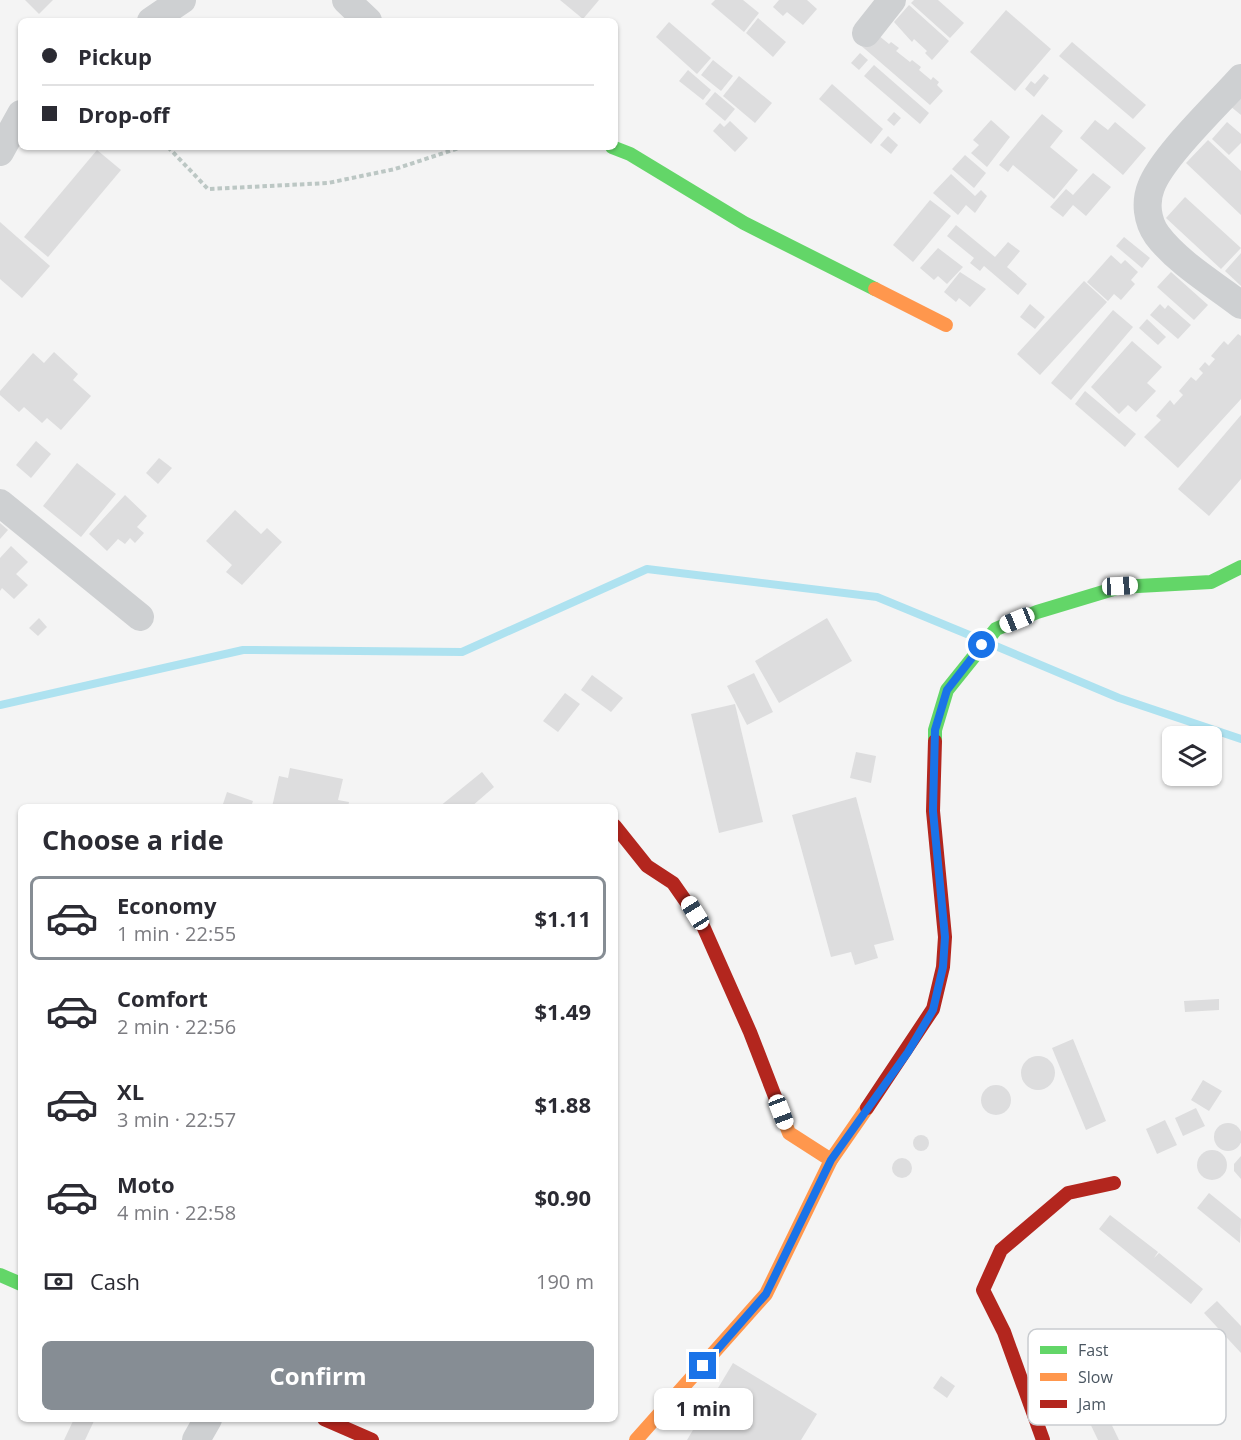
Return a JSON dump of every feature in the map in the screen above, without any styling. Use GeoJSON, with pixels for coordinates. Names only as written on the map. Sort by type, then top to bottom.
{"type":"FeatureCollection","features":[{"type":"Feature","properties":{"kind":"main road"},"geometry":{"type":"LineString","coordinates":[[618,149],[630,154],[744,224],[946,325]]}},
{"type":"Feature","properties":{"kind":"main road"},"geometry":{"type":"LineString","coordinates":[[636,1440],[766,1294],[831,1160],[908,1052],[933,1010],[943,967],[945,937],[933,811],[935,730],[947,690],[996,629],[1037,612],[1120,586],[1211,582],[1241,567]]}},
{"type":"Feature","properties":{"kind":"main road"},"geometry":{"type":"LineString","coordinates":[[618,830],[647,866],[673,883],[703,926],[750,1032],[789,1133],[831,1160]]}},
{"type":"Feature","properties":{"kind":"main road"},"geometry":{"type":"LineString","coordinates":[[1028,1398],[1004,1332],[983,1290],[1001,1250],[1068,1193],[1114,1183]]}},
{"type":"Feature","properties":{"kind":"main road"},"geometry":{"type":"LineString","coordinates":[[0,1275],[18,1283]]}},
{"type":"Feature","properties":{"kind":"main road"},"geometry":{"type":"LineString","coordinates":[[331,1422],[372,1440]]}},
{"type":"Feature","properties":{"kind":"main road"},"geometry":{"type":"LineString","coordinates":[[1038,1425],[1043,1440]]}},
{"type":"Feature","properties":{"kind":"street"},"geometry":{"type":"LineString","coordinates":[[155,18],[182,0]]}},
{"type":"Feature","properties":{"kind":"street"},"geometry":{"type":"LineString","coordinates":[[346,0],[365,18]]}},
{"type":"Feature","properties":{"kind":"street"},"geometry":{"type":"LineString","coordinates":[[866,33],[892,0]]}},
{"type":"Feature","properties":{"kind":"street"},"geometry":{"type":"LineString","coordinates":[[1241,78],[1168,160],[1151,185],[1147,198],[1150,221],[1163,242],[1241,305]]}},
{"type":"Feature","properties":{"kind":"street"},"geometry":{"type":"LineString","coordinates":[[0,152],[18,119]]}},
{"type":"Feature","properties":{"kind":"street"},"geometry":{"type":"LineString","coordinates":[[0,502],[140,617]]}},
{"type":"Feature","properties":{"kind":"street"},"geometry":{"type":"LineString","coordinates":[[196,1440],[205,1422]]}},
{"type":"Feature","properties":{"kind":"path"},"geometry":{"type":"LineString","coordinates":[[171,150],[208,189],[327,183],[395,169],[453,150]]}},
{"type":"Feature","properties":{"kind":"building"},"geometry":{"type":"Polygon","coordinates":[[[25,0],[53,0],[39,14],[25,0]]]}},
{"type":"Feature","properties":{"kind":"building"},"geometry":{"type":"Polygon","coordinates":[[[560,0],[599,0],[582,18],[560,0]]]}},
{"type":"Feature","properties":{"kind":"building"},"geometry":{"type":"Polygon","coordinates":[[[715,0],[743,0],[759,13],[744,32],[711,4],[715,0]]]}},
{"type":"Feature","properties":{"kind":"building"},"geometry":{"type":"Polygon","coordinates":[[[779,0],[807,0],[817,9],[803,25],[787,12],[783,16],[773,7],[779,0]]]}},
{"type":"Feature","properties":{"kind":"building"},"geometry":{"type":"Polygon","coordinates":[[[914,0],[938,0],[964,23],[950,38],[911,3],[914,0]]]}},
{"type":"Feature","properties":{"kind":"building"},"geometry":{"type":"Polygon","coordinates":[[[909,5],[949,41],[932,60],[925,53],[927,51],[914,39],[912,42],[894,22],[909,5]]]}},
{"type":"Feature","properties":{"kind":"building"},"geometry":{"type":"Polygon","coordinates":[[[1006,10],[1051,49],[1015,91],[970,52],[1006,10]]]}},
{"type":"Feature","properties":{"kind":"building"},"geometry":{"type":"Polygon","coordinates":[[[758,18],[786,42],[773,57],[746,33],[758,18]]]}},
{"type":"Feature","properties":{"kind":"building"},"geometry":{"type":"Polygon","coordinates":[[[669,22],[711,58],[697,74],[656,37],[669,22]]]}},
{"type":"Feature","properties":{"kind":"building"},"geometry":{"type":"Polygon","coordinates":[[[873,31],[889,44],[891,42],[899,48],[896,51],[921,67],[919,70],[931,80],[933,77],[939,82],[937,85],[943,91],[930,105],[858,43],[873,31]]]}},
{"type":"Feature","properties":{"kind":"building"},"geometry":{"type":"Polygon","coordinates":[[[1072,42],[1146,105],[1133,119],[1059,56],[1072,42]]]}},
{"type":"Feature","properties":{"kind":"building"},"geometry":{"type":"Polygon","coordinates":[[[860,53],[868,60],[859,70],[851,63],[860,53]]]}},
{"type":"Feature","properties":{"kind":"building"},"geometry":{"type":"Polygon","coordinates":[[[713,60],[733,76],[721,91],[701,75],[713,60]]]}},
{"type":"Feature","properties":{"kind":"building"},"geometry":{"type":"Polygon","coordinates":[[[874,65],[929,113],[920,124],[864,76],[874,65]]]}},
{"type":"Feature","properties":{"kind":"building"},"geometry":{"type":"Polygon","coordinates":[[[688,70],[711,90],[703,100],[679,81],[688,70]]]}},
{"type":"Feature","properties":{"kind":"building"},"geometry":{"type":"Polygon","coordinates":[[[1044,74],[1049,78],[1034,97],[1025,89],[1031,81],[1035,84],[1044,74]]]}},
{"type":"Feature","properties":{"kind":"building"},"geometry":{"type":"Polygon","coordinates":[[[739,76],[772,103],[755,123],[723,96],[739,76]]]}},
{"type":"Feature","properties":{"kind":"building"},"geometry":{"type":"Polygon","coordinates":[[[832,84],[883,129],[871,144],[819,99],[832,84]]]}},
{"type":"Feature","properties":{"kind":"building"},"geometry":{"type":"Polygon","coordinates":[[[715,92],[735,109],[725,121],[705,104],[715,92]]]}},
{"type":"Feature","properties":{"kind":"building"},"geometry":{"type":"Polygon","coordinates":[[[1241,93],[1241,115],[1230,106],[1241,93]]]}},
{"type":"Feature","properties":{"kind":"building"},"geometry":{"type":"Polygon","coordinates":[[[894,112],[901,118],[894,126],[887,120],[894,112]]]}},
{"type":"Feature","properties":{"kind":"building"},"geometry":{"type":"Polygon","coordinates":[[[1042,114],[1063,131],[1050,147],[1078,170],[1054,199],[1013,165],[1008,172],[999,165],[1042,114]]]}},
{"type":"Feature","properties":{"kind":"building"},"geometry":{"type":"Polygon","coordinates":[[[991,120],[1010,137],[987,167],[971,153],[979,145],[973,140],[991,120]]]}},
{"type":"Feature","properties":{"kind":"building"},"geometry":{"type":"Polygon","coordinates":[[[1095,120],[1108,130],[1115,122],[1146,148],[1123,175],[1080,138],[1095,120]]]}},
{"type":"Feature","properties":{"kind":"building"},"geometry":{"type":"Polygon","coordinates":[[[730,121],[748,138],[735,152],[713,131],[720,123],[724,127],[730,121]]]}},
{"type":"Feature","properties":{"kind":"building"},"geometry":{"type":"Polygon","coordinates":[[[1227,122],[1241,134],[1241,143],[1229,155],[1212,139],[1227,122]]]}},
{"type":"Feature","properties":{"kind":"building"},"geometry":{"type":"Polygon","coordinates":[[[888,136],[898,145],[891,154],[880,145],[888,136]]]}},
{"type":"Feature","properties":{"kind":"building"},"geometry":{"type":"Polygon","coordinates":[[[1208,140],[1241,171],[1241,215],[1186,163],[1208,140]]]}},
{"type":"Feature","properties":{"kind":"building"},"geometry":{"type":"Polygon","coordinates":[[[97,150],[121,170],[48,257],[24,237],[97,150]]]}},
{"type":"Feature","properties":{"kind":"building"},"geometry":{"type":"Polygon","coordinates":[[[965,155],[986,173],[974,188],[952,169],[965,155]]]}},
{"type":"Feature","properties":{"kind":"building"},"geometry":{"type":"Polygon","coordinates":[[[1093,173],[1111,187],[1086,216],[1073,205],[1063,217],[1050,207],[1066,189],[1073,195],[1093,173]]]}},
{"type":"Feature","properties":{"kind":"building"},"geometry":{"type":"Polygon","coordinates":[[[951,174],[975,196],[981,190],[987,196],[975,213],[966,205],[958,215],[933,193],[951,174]]]}},
{"type":"Feature","properties":{"kind":"building"},"geometry":{"type":"Polygon","coordinates":[[[1185,197],[1241,248],[1221,269],[1166,218],[1185,197]]]}},
{"type":"Feature","properties":{"kind":"building"},"geometry":{"type":"Polygon","coordinates":[[[930,200],[951,216],[913,262],[893,245],[930,200]]]}},
{"type":"Feature","properties":{"kind":"building"},"geometry":{"type":"Polygon","coordinates":[[[0,222],[50,266],[22,298],[0,279],[0,222]]]}},
{"type":"Feature","properties":{"kind":"building"},"geometry":{"type":"Polygon","coordinates":[[[956,225],[995,257],[1008,242],[1020,251],[1007,267],[1027,284],[1018,295],[984,266],[980,271],[970,263],[974,258],[947,236],[956,225]]]}},
{"type":"Feature","properties":{"kind":"building"},"geometry":{"type":"Polygon","coordinates":[[[1124,237],[1150,258],[1142,268],[1116,246],[1124,237]]]}},
{"type":"Feature","properties":{"kind":"building"},"geometry":{"type":"Polygon","coordinates":[[[938,248],[963,267],[947,284],[938,276],[934,280],[920,268],[938,248]]]}},
{"type":"Feature","properties":{"kind":"building"},"geometry":{"type":"Polygon","coordinates":[[[1241,253],[1241,286],[1225,271],[1241,253]]]}},
{"type":"Feature","properties":{"kind":"building"},"geometry":{"type":"Polygon","coordinates":[[[1111,255],[1121,264],[1125,260],[1138,272],[1131,280],[1135,284],[1121,300],[1114,294],[1108,301],[1087,282],[1111,255]]]}},
{"type":"Feature","properties":{"kind":"building"},"geometry":{"type":"Polygon","coordinates":[[[960,272],[986,289],[970,307],[959,298],[956,302],[944,292],[960,272]]]}},
{"type":"Feature","properties":{"kind":"building"},"geometry":{"type":"Polygon","coordinates":[[[1171,272],[1208,305],[1194,320],[1157,287],[1171,272]]]}},
{"type":"Feature","properties":{"kind":"building"},"geometry":{"type":"Polygon","coordinates":[[[1084,281],[1107,302],[1040,375],[1017,354],[1084,281]]]}},
{"type":"Feature","properties":{"kind":"building"},"geometry":{"type":"Polygon","coordinates":[[[1030,304],[1045,317],[1035,329],[1020,317],[1030,304]]]}},
{"type":"Feature","properties":{"kind":"building"},"geometry":{"type":"Polygon","coordinates":[[[1160,304],[1165,309],[1168,305],[1191,325],[1178,339],[1150,315],[1160,304]]]}},
{"type":"Feature","properties":{"kind":"building"},"geometry":{"type":"Polygon","coordinates":[[[1113,310],[1133,327],[1071,400],[1051,383],[1113,310]]]}},
{"type":"Feature","properties":{"kind":"building"},"geometry":{"type":"Polygon","coordinates":[[[1147,319],[1166,337],[1158,345],[1139,328],[1147,319]]]}},
{"type":"Feature","properties":{"kind":"building"},"geometry":{"type":"Polygon","coordinates":[[[1238,334],[1241,336],[1241,399],[1178,468],[1144,437],[1161,420],[1156,416],[1170,400],[1174,405],[1183,395],[1179,391],[1191,377],[1196,381],[1203,373],[1199,369],[1205,362],[1209,366],[1215,359],[1211,356],[1224,341],[1228,345],[1238,334]]]}},
{"type":"Feature","properties":{"kind":"building"},"geometry":{"type":"Polygon","coordinates":[[[1132,341],[1162,367],[1147,383],[1156,391],[1136,412],[1128,405],[1119,414],[1091,387],[1132,341]]]}},
{"type":"Feature","properties":{"kind":"building"},"geometry":{"type":"Polygon","coordinates":[[[54,352],[78,374],[73,380],[91,396],[61,430],[47,418],[42,423],[24,407],[19,412],[0,395],[0,391],[33,353],[44,363],[54,352]]]}},
{"type":"Feature","properties":{"kind":"building"},"geometry":{"type":"Polygon","coordinates":[[[1085,391],[1136,434],[1125,447],[1075,404],[1085,391]]]}},
{"type":"Feature","properties":{"kind":"building"},"geometry":{"type":"Polygon","coordinates":[[[1241,415],[1241,479],[1209,516],[1178,489],[1241,415]]]}},
{"type":"Feature","properties":{"kind":"building"},"geometry":{"type":"Polygon","coordinates":[[[36,441],[51,454],[31,478],[16,465],[36,441]]]}},
{"type":"Feature","properties":{"kind":"building"},"geometry":{"type":"Polygon","coordinates":[[[159,458],[172,468],[158,484],[146,473],[159,458]]]}},
{"type":"Feature","properties":{"kind":"building"},"geometry":{"type":"Polygon","coordinates":[[[77,463],[116,494],[81,537],[43,506],[77,463]]]}},
{"type":"Feature","properties":{"kind":"building"},"geometry":{"type":"Polygon","coordinates":[[[125,495],[147,516],[137,527],[144,533],[135,543],[130,538],[125,544],[118,539],[107,551],[89,534],[125,495]]]}},
{"type":"Feature","properties":{"kind":"building"},"geometry":{"type":"Polygon","coordinates":[[[235,510],[261,534],[267,528],[282,542],[242,585],[226,572],[232,565],[206,541],[235,510]]]}},
{"type":"Feature","properties":{"kind":"building"},"geometry":{"type":"Polygon","coordinates":[[[0,523],[8,530],[0,539],[0,523]]]}},
{"type":"Feature","properties":{"kind":"building"},"geometry":{"type":"Polygon","coordinates":[[[11,546],[28,562],[16,574],[28,585],[14,599],[2,588],[0,591],[0,558],[11,546]]]}},
{"type":"Feature","properties":{"kind":"building"},"geometry":{"type":"Polygon","coordinates":[[[39,618],[47,627],[38,636],[29,628],[39,618]]]}},
{"type":"Feature","properties":{"kind":"building"},"geometry":{"type":"Polygon","coordinates":[[[827,618],[852,661],[779,703],[755,661],[827,618]]]}},
{"type":"Feature","properties":{"kind":"building"},"geometry":{"type":"Polygon","coordinates":[[[754,673],[773,712],[747,725],[727,686],[754,673]]]}},
{"type":"Feature","properties":{"kind":"building"},"geometry":{"type":"Polygon","coordinates":[[[592,675],[623,698],[611,712],[581,690],[592,675]]]}},
{"type":"Feature","properties":{"kind":"building"},"geometry":{"type":"Polygon","coordinates":[[[565,693],[580,704],[558,732],[543,721],[565,693]]]}},
{"type":"Feature","properties":{"kind":"building"},"geometry":{"type":"Polygon","coordinates":[[[735,704],[763,822],[719,833],[691,714],[735,704]]]}},
{"type":"Feature","properties":{"kind":"building"},"geometry":{"type":"Polygon","coordinates":[[[856,752],[876,756],[871,783],[850,778],[856,752]]]}},
{"type":"Feature","properties":{"kind":"building"},"geometry":{"type":"Polygon","coordinates":[[[290,768],[343,779],[338,800],[349,802],[349,804],[273,804],[279,776],[288,778],[290,768]]]}},
{"type":"Feature","properties":{"kind":"building"},"geometry":{"type":"Polygon","coordinates":[[[482,772],[494,787],[474,804],[443,804],[482,772]]]}},
{"type":"Feature","properties":{"kind":"building"},"geometry":{"type":"Polygon","coordinates":[[[227,792],[253,801],[252,804],[223,804],[227,792]]]}},
{"type":"Feature","properties":{"kind":"building"},"geometry":{"type":"Polygon","coordinates":[[[856,797],[894,940],[874,945],[878,958],[855,965],[851,952],[831,957],[792,815],[856,797]]]}},
{"type":"Feature","properties":{"kind":"building"},"geometry":{"type":"Polygon","coordinates":[[[1219,999],[1219,1010],[1185,1012],[1184,1001],[1219,999]]]}},
{"type":"Feature","properties":{"kind":"building"},"geometry":{"type":"Polygon","coordinates":[[[1073,1039],[1106,1121],[1086,1130],[1052,1048],[1073,1039]]]}},
{"type":"Feature","properties":{"kind":"building"},"geometry":{"type":"Polygon","coordinates":[[[1038,1056],[1050,1061],[1055,1073],[1050,1085],[1038,1090],[1026,1085],[1021,1073],[1026,1061],[1038,1056]]]}},
{"type":"Feature","properties":{"kind":"building"},"geometry":{"type":"Polygon","coordinates":[[[1203,1080],[1222,1091],[1209,1111],[1191,1100],[1203,1080]]]}},
{"type":"Feature","properties":{"kind":"building"},"geometry":{"type":"Polygon","coordinates":[[[996,1085],[1007,1089],[1011,1100],[1007,1111],[996,1115],[985,1111],[981,1100],[985,1089],[996,1085]]]}},
{"type":"Feature","properties":{"kind":"building"},"geometry":{"type":"Polygon","coordinates":[[[1196,1108],[1205,1126],[1183,1136],[1175,1118],[1196,1108]]]}},
{"type":"Feature","properties":{"kind":"building"},"geometry":{"type":"Polygon","coordinates":[[[1165,1120],[1177,1145],[1157,1154],[1146,1129],[1165,1120]]]}},
{"type":"Feature","properties":{"kind":"building"},"geometry":{"type":"Polygon","coordinates":[[[1228,1123],[1238,1127],[1242,1137],[1238,1147],[1228,1151],[1218,1147],[1214,1137],[1218,1127],[1228,1123]]]}},
{"type":"Feature","properties":{"kind":"building"},"geometry":{"type":"Polygon","coordinates":[[[918,1135],[924,1135],[929,1143],[927,1149],[918,1151],[913,1146],[913,1140],[918,1135]]]}},
{"type":"Feature","properties":{"kind":"building"},"geometry":{"type":"Polygon","coordinates":[[[1212,1150],[1218,1151],[1226,1159],[1226,1171],[1218,1179],[1212,1180],[1206,1179],[1198,1171],[1197,1165],[1198,1159],[1206,1151],[1212,1150]]]}},
{"type":"Feature","properties":{"kind":"building"},"geometry":{"type":"Polygon","coordinates":[[[1241,1156],[1241,1179],[1234,1171],[1234,1164],[1241,1156]]]}},
{"type":"Feature","properties":{"kind":"building"},"geometry":{"type":"Polygon","coordinates":[[[902,1158],[909,1161],[912,1168],[909,1175],[902,1178],[895,1175],[892,1168],[895,1161],[902,1158]]]}},
{"type":"Feature","properties":{"kind":"building"},"geometry":{"type":"Polygon","coordinates":[[[1209,1193],[1241,1219],[1240,1243],[1197,1208],[1209,1193]]]}},
{"type":"Feature","properties":{"kind":"building"},"geometry":{"type":"Polygon","coordinates":[[[1110,1215],[1158,1252],[1154,1258],[1159,1253],[1203,1289],[1191,1304],[1099,1229],[1110,1215]]]}},
{"type":"Feature","properties":{"kind":"building"},"geometry":{"type":"Polygon","coordinates":[[[1217,1301],[1241,1326],[1241,1353],[1226,1337],[1226,1329],[1219,1329],[1204,1313],[1217,1301]]]}},
{"type":"Feature","properties":{"kind":"building"},"geometry":{"type":"Polygon","coordinates":[[[733,1363],[817,1414],[801,1440],[687,1440],[733,1363]]]}},
{"type":"Feature","properties":{"kind":"building"},"geometry":{"type":"Polygon","coordinates":[[[941,1376],[955,1386],[947,1398],[933,1388],[941,1376]]]}},
{"type":"Feature","properties":{"kind":"building"},"geometry":{"type":"Polygon","coordinates":[[[73,1422],[94,1422],[85,1440],[64,1440],[73,1422]]]}},
{"type":"Feature","properties":{"kind":"building"},"geometry":{"type":"Polygon","coordinates":[[[1091,1425],[1112,1425],[1119,1440],[1098,1440],[1091,1425]]]}},
{"type":"Feature","properties":{"kind":"waterway"},"geometry":{"type":"LineString","coordinates":[[0,705],[243,650],[462,652],[647,569],[877,597],[979,639]]}},
{"type":"Feature","properties":{"kind":"waterway"},"geometry":{"type":"LineString","coordinates":[[991,644],[1119,698],[1241,739]]}},
{"type":"Feature","properties":{"kind":"traffic: fast"},"geometry":{"type":"LineString","coordinates":[[618,149],[630,154],[744,223],[875,289]]}},
{"type":"Feature","properties":{"kind":"traffic: fast"},"geometry":{"type":"LineString","coordinates":[[935,741],[935,730],[947,690],[996,629],[1037,612],[1120,587],[1211,582],[1241,567]]}},
{"type":"Feature","properties":{"kind":"traffic: fast"},"geometry":{"type":"LineString","coordinates":[[0,1275],[18,1283]]}},
{"type":"Feature","properties":{"kind":"traffic: slow"},"geometry":{"type":"LineString","coordinates":[[875,289],[946,325]]}},
{"type":"Feature","properties":{"kind":"traffic: slow"},"geometry":{"type":"LineString","coordinates":[[779,1107],[789,1133],[831,1160]]}},
{"type":"Feature","properties":{"kind":"traffic: slow"},"geometry":{"type":"LineString","coordinates":[[636,1440],[766,1294],[831,1160],[867,1108]]}},
{"type":"Feature","properties":{"kind":"traffic: jam"},"geometry":{"type":"LineString","coordinates":[[867,1108],[933,1009],[943,967],[945,937],[933,811],[935,741]]}},
{"type":"Feature","properties":{"kind":"traffic: jam"},"geometry":{"type":"LineString","coordinates":[[618,830],[647,866],[673,883],[703,926],[750,1032],[779,1107]]}},
{"type":"Feature","properties":{"kind":"traffic: jam"},"geometry":{"type":"LineString","coordinates":[[1028,1398],[1004,1332],[983,1290],[1001,1250],[1068,1193],[1114,1183]]}},
{"type":"Feature","properties":{"kind":"traffic: jam"},"geometry":{"type":"LineString","coordinates":[[331,1422],[372,1440]]}},
{"type":"Feature","properties":{"kind":"traffic: jam"},"geometry":{"type":"LineString","coordinates":[[1038,1425],[1043,1440]]}},
{"type":"Feature","properties":{"kind":"route"},"geometry":{"type":"LineString","coordinates":[[703,1366],[766,1294],[789,1251],[831,1160],[908,1052],[933,1010],[943,967],[945,937],[933,811],[936,769],[935,730],[947,690],[982,645]]}}]}
